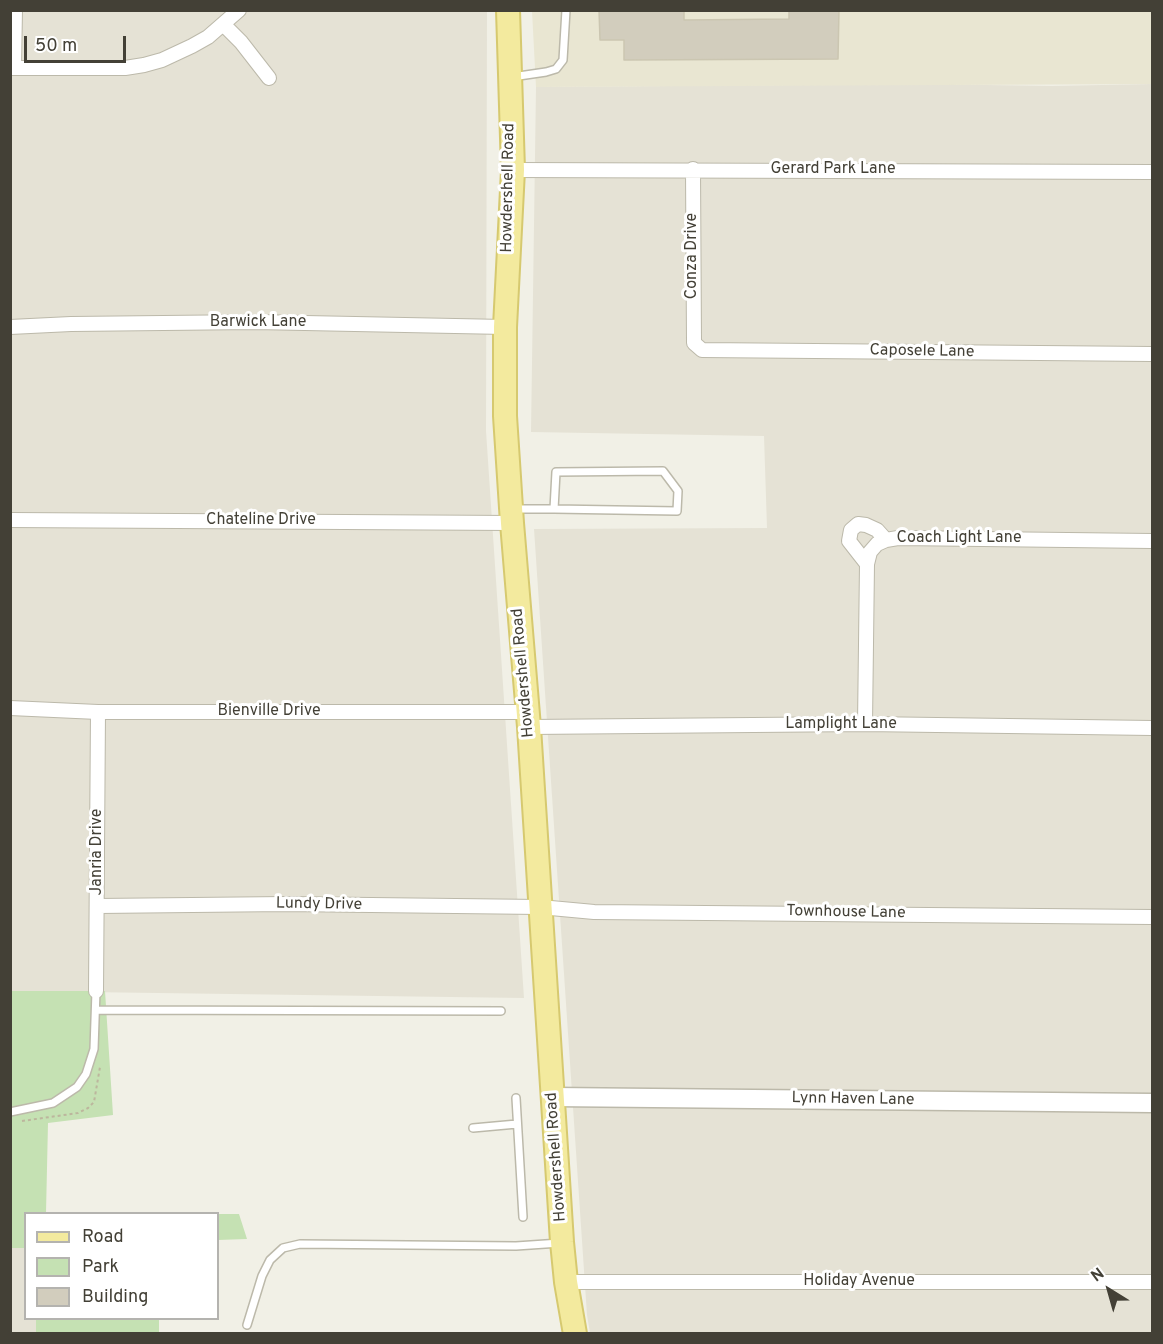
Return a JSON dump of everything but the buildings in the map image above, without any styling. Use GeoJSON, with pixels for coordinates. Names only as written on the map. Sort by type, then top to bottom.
{"type":"FeatureCollection","features":[{"type":"Feature","properties":{"kind":"main road","name":"Howdershell Road"},"geometry":{"type":"LineString","coordinates":[[508,10],[513,170],[505,327],[505,416],[528,720],[562,1242],[575,1334]]}},
{"type":"Feature","properties":{"kind":"street"},"geometry":{"type":"LineString","coordinates":[[15,10],[12,68],[125,68],[144,64],[177,54],[207,37],[239,10]]}},
{"type":"Feature","properties":{"kind":"street"},"geometry":{"type":"LineString","coordinates":[[223,24],[241,42],[269,78]]}},
{"type":"Feature","properties":{"kind":"street","name":"Gerard Park Lane"},"geometry":{"type":"LineString","coordinates":[[513,170],[1152,172]]}},
{"type":"Feature","properties":{"kind":"street","name":"Conza Drive"},"geometry":{"type":"LineString","coordinates":[[693,170],[694,343]]}},
{"type":"Feature","properties":{"kind":"street","name":"Barwick Lane"},"geometry":{"type":"LineString","coordinates":[[10,327],[255,322],[505,327]]}},
{"type":"Feature","properties":{"kind":"street","name":"Caposele Lane"},"geometry":{"type":"LineString","coordinates":[[694,343],[702,350],[1152,354]]}},
{"type":"Feature","properties":{"kind":"street","name":"Chateline Drive"},"geometry":{"type":"LineString","coordinates":[[10,520],[511,516]]}},
{"type":"Feature","properties":{"kind":"street"},"geometry":{"type":"LineString","coordinates":[[865,724],[867,564],[849,542],[852,530],[858,524],[877,530],[886,540]]}},
{"type":"Feature","properties":{"kind":"street","name":"Coach Light Lane"},"geometry":{"type":"LineString","coordinates":[[867,564],[870,552],[877,544],[898,538],[1152,542]]}},
{"type":"Feature","properties":{"kind":"street","name":"Bienville Drive"},"geometry":{"type":"LineString","coordinates":[[10,708],[98,712],[528,720]]}},
{"type":"Feature","properties":{"kind":"street","name":"Janria Drive"},"geometry":{"type":"LineString","coordinates":[[96,992],[98,712]]}},
{"type":"Feature","properties":{"kind":"street","name":"Lamplight Lane"},"geometry":{"type":"LineString","coordinates":[[528,720],[1152,728]]}},
{"type":"Feature","properties":{"kind":"street","name":"Lundy Drive"},"geometry":{"type":"LineString","coordinates":[[98,906],[286,904],[540,907]]}},
{"type":"Feature","properties":{"kind":"street","name":"Townhouse Lane"},"geometry":{"type":"LineString","coordinates":[[540,907],[594,912],[1152,917]]}},
{"type":"Feature","properties":{"kind":"street","name":"Lynn Haven Lane"},"geometry":{"type":"LineString","coordinates":[[553,1097],[1152,1103]]}},
{"type":"Feature","properties":{"kind":"street","name":"Holiday Avenue"},"geometry":{"type":"LineString","coordinates":[[566,1282],[1152,1282]]}},
{"type":"Feature","properties":{"kind":"lane"},"geometry":{"type":"LineString","coordinates":[[510,77],[546,72],[555,69],[563,60],[566,10]]}},
{"type":"Feature","properties":{"kind":"lane"},"geometry":{"type":"LineString","coordinates":[[511,516],[554,509],[677,511],[678,491],[663,471],[556,472],[554,509]]}},
{"type":"Feature","properties":{"kind":"lane"},"geometry":{"type":"LineString","coordinates":[[10,1112],[53,1102],[76,1087],[86,1074],[94,1049],[96,992]]}},
{"type":"Feature","properties":{"kind":"lane"},"geometry":{"type":"LineString","coordinates":[[96,1010],[501,1011]]}},
{"type":"Feature","properties":{"kind":"lane"},"geometry":{"type":"LineString","coordinates":[[516,1098],[523,1217]]}},
{"type":"Feature","properties":{"kind":"lane"},"geometry":{"type":"LineString","coordinates":[[473,1128],[517,1124]]}},
{"type":"Feature","properties":{"kind":"lane"},"geometry":{"type":"LineString","coordinates":[[248,1324],[262,1276],[270,1260],[283,1248],[300,1244],[516,1246],[562,1242]]}},
{"type":"Feature","properties":{"kind":"shaded area"},"geometry":{"type":"Polygon","coordinates":[[[11,11],[487,11],[486,431],[524,998],[11,991],[11,11]]]}},
{"type":"Feature","properties":{"kind":"shaded area"},"geometry":{"type":"Polygon","coordinates":[[[532,11],[1152,11],[1152,84],[536,87],[532,11]]]}},
{"type":"Feature","properties":{"kind":"shaded area"},"geometry":{"type":"Polygon","coordinates":[[[920,84],[1052,86],[1152,84],[1152,1333],[590,1333],[534,529],[767,528],[764,436],[531,432],[536,87],[920,84]]]}},
{"type":"Feature","properties":{"kind":"shaded area"},"geometry":{"type":"Polygon","coordinates":[[[10,1248],[24,1248],[24,1320],[36,1320],[36,1333],[11,1333],[10,1248]]]}},
{"type":"Feature","properties":{"kind":"green space"},"geometry":{"type":"Polygon","coordinates":[[[11,991],[105,991],[113,1115],[48,1123],[46,1212],[24,1212],[24,1248],[11,1248],[11,991]]]}},
{"type":"Feature","properties":{"kind":"green space"},"geometry":{"type":"Polygon","coordinates":[[[219,1214],[239,1214],[247,1239],[219,1240],[219,1214]]]}},
{"type":"Feature","properties":{"kind":"green space"},"geometry":{"type":"Polygon","coordinates":[[[36,1320],[159,1320],[159,1333],[36,1333],[36,1320]]]}}]}
